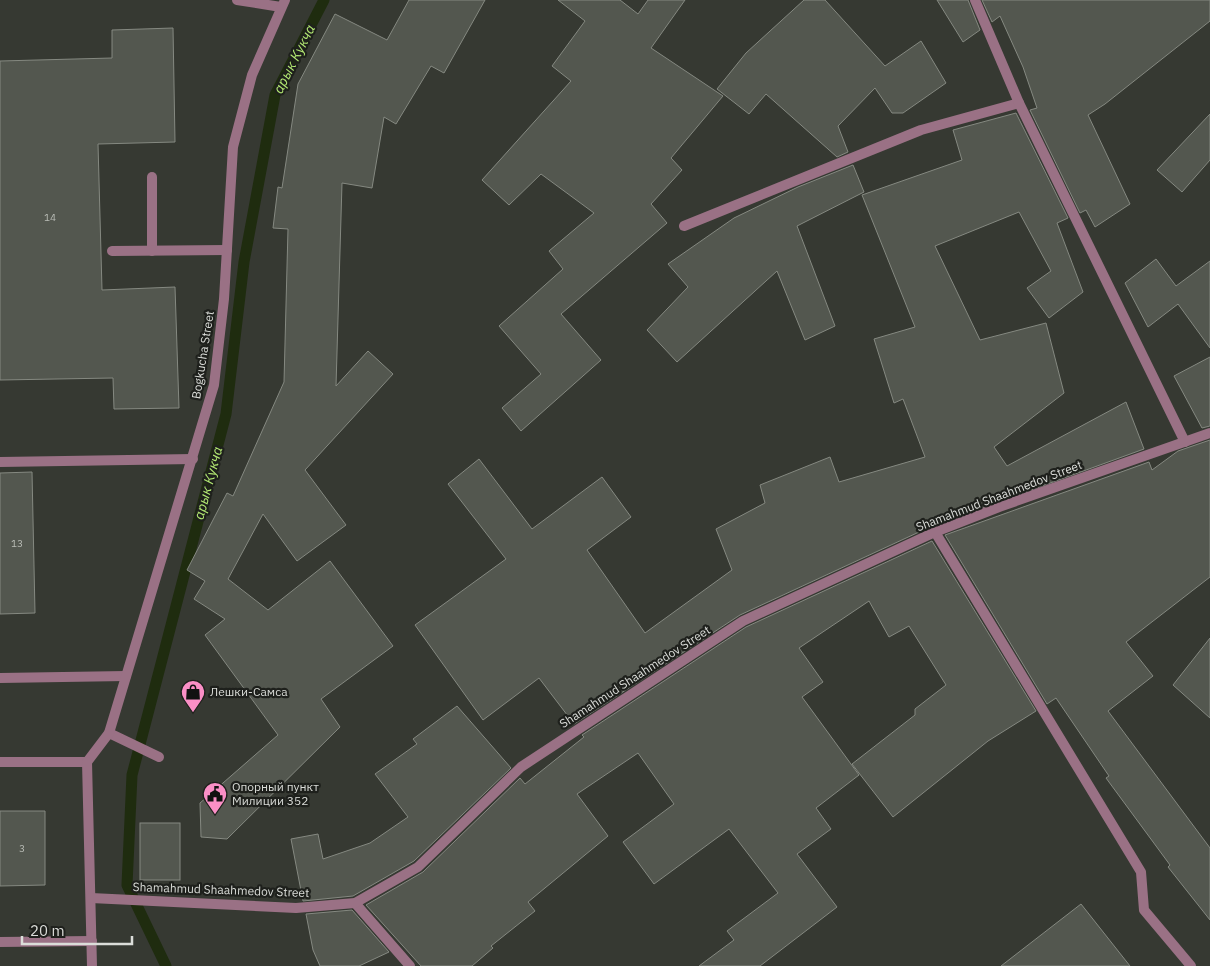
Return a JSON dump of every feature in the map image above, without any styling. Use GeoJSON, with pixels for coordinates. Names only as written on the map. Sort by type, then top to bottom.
{"type":"FeatureCollection","features":[{"type":"Feature","properties":{"kind":"street"},"geometry":{"type":"LineString","coordinates":[[236,0],[283,3]]}},
{"type":"Feature","properties":{"kind":"street"},"geometry":{"type":"LineString","coordinates":[[975,0],[1020,103],[1184,442]]}},
{"type":"Feature","properties":{"kind":"street","name":"Bogkucha Street"},"geometry":{"type":"LineString","coordinates":[[87,762],[109,733],[214,385],[224,299],[233,147],[252,74],[283,3]]}},
{"type":"Feature","properties":{"kind":"street"},"geometry":{"type":"LineString","coordinates":[[684,226],[921,130],[1020,103]]}},
{"type":"Feature","properties":{"kind":"street"},"geometry":{"type":"LineString","coordinates":[[152,177],[152,251]]}},
{"type":"Feature","properties":{"kind":"street"},"geometry":{"type":"LineString","coordinates":[[112,251],[227,250]]}},
{"type":"Feature","properties":{"kind":"street","name":"Shamahmud Shaahmedov Street"},"geometry":{"type":"LineString","coordinates":[[91,898],[296,908],[356,903],[418,867],[521,767],[742,621],[935,532],[999,506],[1210,433]]}},
{"type":"Feature","properties":{"kind":"street"},"geometry":{"type":"LineString","coordinates":[[0,462],[193,459]]}},
{"type":"Feature","properties":{"kind":"street"},"geometry":{"type":"LineString","coordinates":[[935,532],[1141,872],[1144,910],[1191,966]]}},
{"type":"Feature","properties":{"kind":"street"},"geometry":{"type":"LineString","coordinates":[[0,678],[126,676]]}},
{"type":"Feature","properties":{"kind":"street"},"geometry":{"type":"LineString","coordinates":[[109,733],[159,757]]}},
{"type":"Feature","properties":{"kind":"street"},"geometry":{"type":"LineString","coordinates":[[0,762],[87,762],[92,966]]}},
{"type":"Feature","properties":{"kind":"street"},"geometry":{"type":"LineString","coordinates":[[356,903],[410,966]]}},
{"type":"Feature","properties":{"kind":"street"},"geometry":{"type":"LineString","coordinates":[[0,942],[92,941]]}},
{"type":"Feature","properties":{"kind":"building"},"geometry":{"type":"Polygon","coordinates":[[[409,0],[485,0],[444,73],[431,66],[396,124],[384,117],[372,188],[342,183],[336,386],[368,351],[393,374],[305,470],[346,525],[297,561],[263,514],[228,579],[268,610],[330,561],[393,646],[321,699],[340,727],[227,839],[201,837],[200,803],[278,735],[205,635],[225,619],[194,599],[205,581],[187,570],[227,493],[233,496],[284,382],[288,229],[273,228],[278,187],[282,188],[298,84],[335,14],[387,40],[409,0]]]}},
{"type":"Feature","properties":{"kind":"building"},"geometry":{"type":"Polygon","coordinates":[[[558,0],[620,0],[638,14],[648,0],[685,0],[651,48],[723,96],[671,158],[682,170],[651,204],[667,223],[561,314],[601,360],[521,431],[502,408],[541,374],[499,326],[563,269],[549,251],[594,213],[541,174],[509,205],[482,180],[571,81],[552,66],[585,21],[558,0]]]}},
{"type":"Feature","properties":{"kind":"building"},"geometry":{"type":"Polygon","coordinates":[[[804,0],[825,0],[885,66],[921,41],[946,83],[903,113],[892,113],[875,88],[838,126],[848,152],[837,157],[766,94],[749,114],[717,89],[746,53],[804,0]]]}},
{"type":"Feature","properties":{"kind":"building"},"geometry":{"type":"Polygon","coordinates":[[[937,0],[968,0],[980,30],[963,42],[937,0]]]}},
{"type":"Feature","properties":{"kind":"building"},"geometry":{"type":"Polygon","coordinates":[[[982,0],[1210,0],[1210,21],[1105,104],[1088,115],[1130,204],[1095,227],[1086,210],[1080,213],[1030,110],[1037,108],[1023,67],[1000,16],[992,22],[982,0]]]}},
{"type":"Feature","properties":{"kind":"building"},"geometry":{"type":"Polygon","coordinates":[[[173,28],[175,142],[98,144],[102,290],[175,287],[179,408],[114,409],[113,378],[0,380],[0,61],[112,58],[112,30],[173,28]]]}},
{"type":"Feature","properties":{"kind":"building"},"geometry":{"type":"Polygon","coordinates":[[[1016,113],[1068,218],[1057,223],[1083,292],[1049,318],[1027,288],[1051,271],[1019,212],[935,246],[980,340],[1046,323],[1064,393],[994,447],[1007,466],[1126,402],[1144,449],[932,526],[740,615],[574,724],[539,678],[483,720],[415,625],[506,559],[448,484],[479,459],[532,529],[602,477],[631,517],[587,550],[645,633],[732,570],[716,529],[765,503],[760,485],[830,457],[839,482],[925,457],[903,399],[894,403],[874,339],[915,327],[862,195],[962,160],[953,130],[1016,113]]]}},
{"type":"Feature","properties":{"kind":"building"},"geometry":{"type":"Polygon","coordinates":[[[1210,114],[1210,160],[1182,192],[1157,170],[1210,114]]]}},
{"type":"Feature","properties":{"kind":"building"},"geometry":{"type":"Polygon","coordinates":[[[853,165],[864,192],[797,226],[835,326],[805,340],[777,271],[677,362],[647,330],[688,287],[668,264],[734,218],[798,187],[853,165]]]}},
{"type":"Feature","properties":{"kind":"building"},"geometry":{"type":"Polygon","coordinates":[[[1156,259],[1176,286],[1210,261],[1210,348],[1178,304],[1148,327],[1125,283],[1156,259]]]}},
{"type":"Feature","properties":{"kind":"building"},"geometry":{"type":"Polygon","coordinates":[[[1210,357],[1210,426],[1202,428],[1174,376],[1210,357]]]}},
{"type":"Feature","properties":{"kind":"building"},"geometry":{"type":"Polygon","coordinates":[[[1210,440],[1210,577],[1126,642],[1153,676],[1108,711],[1210,848],[1210,920],[1168,867],[1170,865],[1106,778],[1109,776],[1056,698],[1047,704],[945,535],[1149,462],[1152,470],[1178,451],[1210,440]]]}},
{"type":"Feature","properties":{"kind":"building"},"geometry":{"type":"Polygon","coordinates":[[[32,472],[35,613],[0,614],[0,473],[32,472]]]}},
{"type":"Feature","properties":{"kind":"building"},"geometry":{"type":"Polygon","coordinates":[[[932,541],[1036,711],[988,741],[893,817],[852,764],[915,715],[915,709],[946,685],[909,626],[889,637],[869,601],[799,648],[823,682],[802,697],[859,775],[816,808],[831,829],[797,854],[837,907],[760,966],[699,966],[734,940],[727,931],[778,893],[729,829],[654,884],[623,842],[674,804],[638,753],[577,794],[608,836],[528,902],[535,911],[491,946],[493,948],[472,966],[421,966],[366,905],[423,872],[520,778],[525,784],[584,737],[582,735],[746,627],[932,541]]]}},
{"type":"Feature","properties":{"kind":"building"},"geometry":{"type":"Polygon","coordinates":[[[1210,638],[1210,718],[1173,685],[1210,638]]]}},
{"type":"Feature","properties":{"kind":"building"},"geometry":{"type":"Polygon","coordinates":[[[457,706],[511,768],[414,861],[353,896],[303,901],[291,839],[318,834],[323,859],[370,843],[408,817],[375,774],[417,744],[413,739],[457,706]]]}},
{"type":"Feature","properties":{"kind":"building"},"geometry":{"type":"Polygon","coordinates":[[[0,811],[45,811],[45,885],[0,886],[0,811]]]}},
{"type":"Feature","properties":{"kind":"building"},"geometry":{"type":"Polygon","coordinates":[[[140,823],[180,823],[180,880],[140,880],[140,823]]]}},
{"type":"Feature","properties":{"kind":"building"},"geometry":{"type":"Polygon","coordinates":[[[1081,904],[1130,966],[1001,966],[1081,904]]]}},
{"type":"Feature","properties":{"kind":"building"},"geometry":{"type":"Polygon","coordinates":[[[352,910],[389,952],[359,966],[320,966],[313,950],[306,914],[352,910]]]}},
{"type":"Feature","properties":{"kind":"waterway","name":"арык Кукча"},"geometry":{"type":"LineString","coordinates":[[166,966],[127,885],[132,775],[226,414],[244,262],[275,95],[324,0]]}},
{"type":"Feature","properties":{"kind":"place","name":"Лешки-Самса"},"geometry":{"type":"Point","coordinates":[193,713]}},
{"type":"Feature","properties":{"kind":"place","name":"Опорный пункт Милиции 352"},"geometry":{"type":"Point","coordinates":[215,815]}}]}
